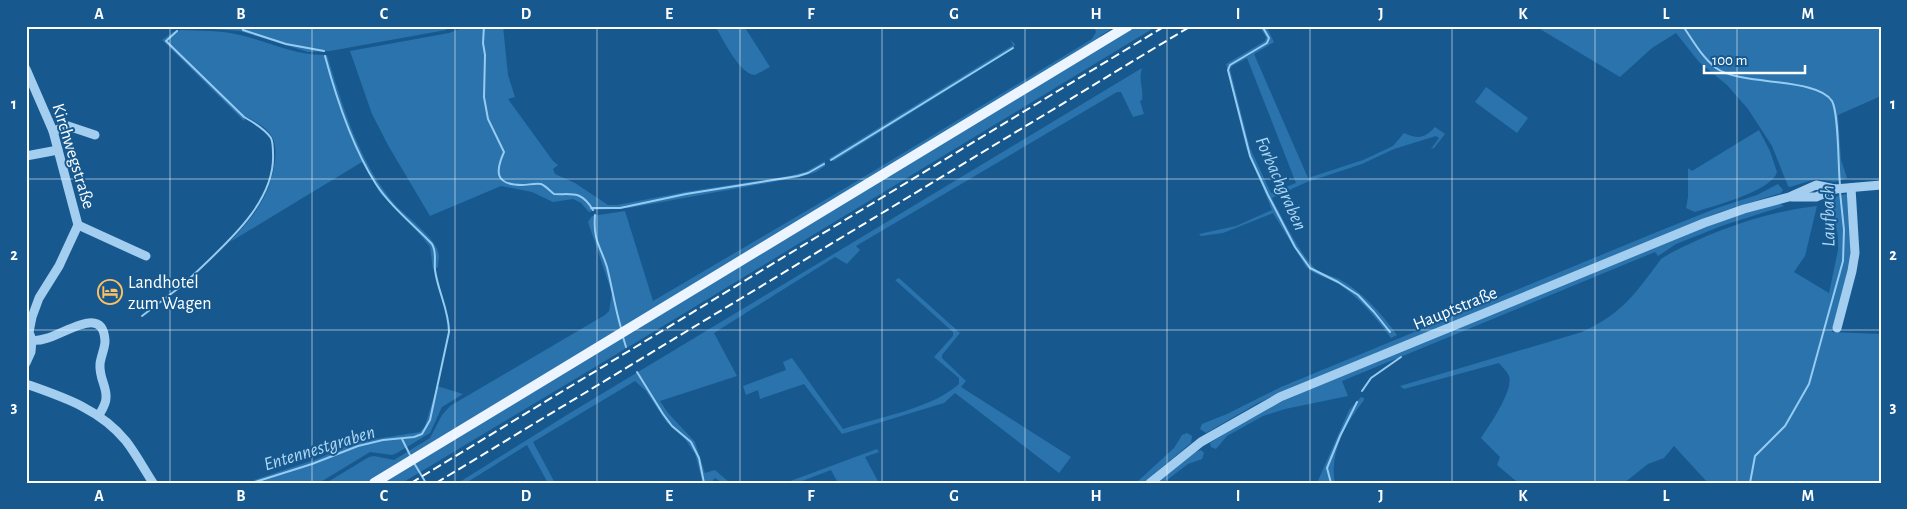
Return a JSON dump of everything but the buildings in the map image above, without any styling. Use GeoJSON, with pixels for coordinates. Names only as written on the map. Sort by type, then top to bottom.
{"type":"FeatureCollection","features":[{"type":"Feature","properties":{"kind":"main road"},"geometry":{"type":"LineString","coordinates":[[374,483],[1128,26]]}},
{"type":"Feature","properties":{"kind":"street","name":"Kirchwegstraße"},"geometry":{"type":"LineString","coordinates":[[26,69],[53,131],[78,225],[59,266],[39,298],[32,317],[30,332],[32,340],[31,352],[26,363]]}},
{"type":"Feature","properties":{"kind":"street"},"geometry":{"type":"LineString","coordinates":[[53,131],[68,126],[95,134]]}},
{"type":"Feature","properties":{"kind":"street"},"geometry":{"type":"LineString","coordinates":[[26,156],[58,150]]}},
{"type":"Feature","properties":{"kind":"street","name":"Hauptstraße"},"geometry":{"type":"LineString","coordinates":[[1150,483],[1201,442],[1280,397],[1704,223],[1744,208],[1789,197],[1816,185],[1842,189],[1881,185]]}},
{"type":"Feature","properties":{"kind":"street"},"geometry":{"type":"LineString","coordinates":[[1837,328],[1855,253],[1842,189]]}},
{"type":"Feature","properties":{"kind":"street","name":"Kirchwegstraße"},"geometry":{"type":"LineString","coordinates":[[78,225],[146,256]]}},
{"type":"Feature","properties":{"kind":"street"},"geometry":{"type":"LineString","coordinates":[[32,340],[38,342],[87,322],[94,322],[100,326],[105,341],[100,370],[106,397],[105,404],[99,415]]}},
{"type":"Feature","properties":{"kind":"street"},"geometry":{"type":"LineString","coordinates":[[26,384],[65,398],[99,415],[124,439],[153,483]]}},
{"type":"Feature","properties":{"kind":"shaded area"},"geometry":{"type":"Polygon","coordinates":[[[174,26],[446,26],[446,30],[330,51],[308,52],[240,31],[174,26]]]}},
{"type":"Feature","properties":{"kind":"shaded area"},"geometry":{"type":"Polygon","coordinates":[[[467,26],[503,26],[508,75],[515,97],[508,99],[553,161],[558,165],[553,169],[555,174],[575,183],[608,205],[789,176],[805,172],[825,161],[825,166],[816,172],[800,177],[629,208],[589,212],[581,203],[573,199],[553,202],[532,192],[501,186],[430,216],[389,147],[372,114],[350,51],[449,33],[467,26]]]}},
{"type":"Feature","properties":{"kind":"shaded area"},"geometry":{"type":"Polygon","coordinates":[[[715,26],[744,26],[770,67],[755,75],[749,73],[732,55],[715,26]]]}},
{"type":"Feature","properties":{"kind":"shaded area"},"geometry":{"type":"Polygon","coordinates":[[[1094,26],[1108,26],[1110,30],[1100,36],[1101,38],[365,483],[326,483],[369,457],[374,456],[394,460],[430,438],[442,415],[450,406],[609,311],[612,293],[588,222],[592,216],[625,211],[653,301],[847,187],[1092,39],[1096,32],[1094,26]]]}},
{"type":"Feature","properties":{"kind":"shaded area"},"geometry":{"type":"Polygon","coordinates":[[[1137,26],[1157,26],[402,483],[383,483],[1137,26]]]}},
{"type":"Feature","properties":{"kind":"shaded area"},"geometry":{"type":"Polygon","coordinates":[[[1259,26],[1266,26],[1274,42],[1254,54],[1308,178],[1363,160],[1393,146],[1404,133],[1421,137],[1435,127],[1445,134],[1434,148],[1431,149],[1439,138],[1436,136],[1394,149],[1362,164],[1307,182],[1272,198],[1292,236],[1311,265],[1317,270],[1348,284],[1364,297],[1397,335],[1391,338],[1355,296],[1340,285],[1314,273],[1306,267],[1273,213],[1223,233],[1201,236],[1199,234],[1236,226],[1272,210],[1246,147],[1226,64],[1265,41],[1266,37],[1259,26]],[[1247,58],[1230,69],[1250,148],[1271,193],[1296,183],[1247,58]]]}},
{"type":"Feature","properties":{"kind":"shaded area"},"geometry":{"type":"Polygon","coordinates":[[[1535,26],[1881,26],[1881,96],[1838,115],[1841,160],[1847,178],[1835,182],[1816,179],[1790,187],[1772,146],[1748,109],[1727,85],[1699,62],[1676,33],[1652,48],[1620,77],[1535,26]]]}},
{"type":"Feature","properties":{"kind":"shaded area"},"geometry":{"type":"Polygon","coordinates":[[[181,30],[233,33],[293,51],[327,55],[353,132],[370,168],[397,207],[427,234],[433,242],[439,256],[438,267],[433,269],[430,247],[380,193],[362,162],[230,242],[265,196],[273,174],[275,144],[266,129],[246,117],[244,121],[162,40],[173,32],[181,30]]]}},
{"type":"Feature","properties":{"kind":"shaded area"},"geometry":{"type":"Polygon","coordinates":[[[1010,40],[1015,44],[1013,49],[834,161],[828,159],[1013,45],[1010,40]]]}},
{"type":"Feature","properties":{"kind":"shaded area"},"geometry":{"type":"Polygon","coordinates":[[[1142,68],[1142,100],[1140,101],[1144,114],[1133,117],[1121,92],[1117,92],[856,246],[860,250],[847,264],[835,257],[714,333],[737,376],[660,401],[668,413],[695,442],[705,473],[715,470],[730,483],[722,483],[715,478],[711,483],[703,483],[695,454],[685,439],[667,423],[646,391],[635,381],[533,442],[555,483],[548,483],[527,445],[466,483],[458,483],[570,413],[1142,68]]]}},
{"type":"Feature","properties":{"kind":"shaded area"},"geometry":{"type":"Polygon","coordinates":[[[1486,87],[1528,118],[1517,133],[1475,102],[1486,87]]]}},
{"type":"Feature","properties":{"kind":"shaded area"},"geometry":{"type":"Polygon","coordinates":[[[1759,130],[1770,151],[1777,172],[1773,179],[1754,191],[1728,202],[1695,212],[1686,208],[1688,168],[1692,171],[1759,130]]]}},
{"type":"Feature","properties":{"kind":"shaded area"},"geometry":{"type":"Polygon","coordinates":[[[1778,184],[1783,190],[1781,193],[1720,212],[1295,386],[1258,403],[1206,433],[1200,429],[1202,424],[1227,414],[1281,387],[1652,234],[1717,208],[1757,195],[1778,184]]]}},
{"type":"Feature","properties":{"kind":"shaded area"},"geometry":{"type":"Polygon","coordinates":[[[1847,194],[1851,250],[1849,272],[1832,332],[1881,334],[1881,483],[1708,483],[1674,446],[1664,458],[1648,464],[1624,483],[1514,483],[1516,481],[1497,465],[1500,457],[1481,438],[1500,408],[1510,382],[1509,376],[1499,363],[1404,389],[1400,386],[1582,332],[1608,318],[1627,302],[1661,259],[1704,237],[1759,217],[1817,206],[1805,256],[1794,272],[1829,293],[1838,250],[1838,237],[1832,204],[1837,196],[1847,194]]]}},
{"type":"Feature","properties":{"kind":"shaded area"},"geometry":{"type":"Polygon","coordinates":[[[1779,203],[1784,206],[1724,225],[1676,244],[1658,256],[1655,252],[1342,381],[1348,396],[1285,409],[1263,416],[1227,436],[1216,449],[1211,447],[1210,443],[1254,414],[1280,402],[1723,220],[1779,203]]]}},
{"type":"Feature","properties":{"kind":"shaded area"},"geometry":{"type":"Polygon","coordinates":[[[899,278],[960,333],[942,355],[942,358],[966,381],[961,387],[1071,457],[1059,473],[955,393],[944,403],[842,434],[804,384],[760,399],[758,390],[746,395],[743,386],[786,370],[783,362],[792,358],[843,429],[919,406],[947,393],[959,384],[959,378],[934,357],[953,336],[953,332],[895,280],[899,278]]]}},
{"type":"Feature","properties":{"kind":"shaded area"},"geometry":{"type":"Polygon","coordinates":[[[437,386],[463,394],[442,407],[430,433],[397,453],[392,455],[370,452],[319,483],[255,483],[254,480],[317,459],[356,442],[420,432],[425,426],[437,386]]]}},
{"type":"Feature","properties":{"kind":"shaded area"},"geometry":{"type":"Polygon","coordinates":[[[1361,397],[1364,400],[1351,418],[1340,439],[1334,461],[1335,483],[1317,483],[1349,410],[1361,397]]]}},
{"type":"Feature","properties":{"kind":"shaded area"},"geometry":{"type":"Polygon","coordinates":[[[1187,433],[1192,436],[1191,443],[1143,483],[1136,483],[1174,448],[1182,435],[1187,433]]]}},
{"type":"Feature","properties":{"kind":"shaded area"},"geometry":{"type":"Polygon","coordinates":[[[877,449],[879,452],[865,457],[879,483],[838,483],[831,470],[797,483],[785,483],[877,449]]]}},
{"type":"Feature","properties":{"kind":"shaded area"},"geometry":{"type":"Polygon","coordinates":[[[1201,450],[1204,453],[1202,459],[1188,464],[1163,483],[1156,483],[1195,452],[1201,450]]]}},
{"type":"Feature","properties":{"kind":"waterway","name":"Entennestgraben"},"geometry":{"type":"LineString","coordinates":[[242,26],[243,30],[286,44],[324,51]]}},
{"type":"Feature","properties":{"kind":"waterway"},"geometry":{"type":"LineString","coordinates":[[484,26],[484,97],[488,119],[504,152],[499,166],[499,176],[507,183],[522,185],[541,184],[554,194],[580,196],[585,199],[593,210]]}},
{"type":"Feature","properties":{"kind":"waterway","name":"Forbachgraben"},"geometry":{"type":"LineString","coordinates":[[1262,26],[1269,38],[1267,43],[1230,65],[1228,70],[1250,156],[1295,247],[1310,268],[1338,282],[1358,295],[1390,332]]}},
{"type":"Feature","properties":{"kind":"waterway","name":"Laufbach"},"geometry":{"type":"LineString","coordinates":[[1683,26],[1711,64],[1727,74],[1811,88],[1824,93],[1832,101],[1836,117],[1840,185]]}},
{"type":"Feature","properties":{"kind":"waterway"},"geometry":{"type":"LineString","coordinates":[[177,31],[166,41],[244,117],[266,132],[271,138],[273,147],[272,172],[266,190],[256,207],[231,239],[188,280]]}},
{"type":"Feature","properties":{"kind":"waterway"},"geometry":{"type":"LineString","coordinates":[[831,160],[1013,48]]}},
{"type":"Feature","properties":{"kind":"waterway","name":"Entennestgraben"},"geometry":{"type":"LineString","coordinates":[[255,482],[312,464],[358,446],[422,434],[430,420],[449,332],[449,324],[436,278],[434,247],[388,200],[368,170],[346,122],[325,56]]}},
{"type":"Feature","properties":{"kind":"waterway"},"geometry":{"type":"LineString","coordinates":[[591,208],[620,208],[686,194],[798,176],[824,164]]}},
{"type":"Feature","properties":{"kind":"waterway","name":"Laufbach"},"geometry":{"type":"LineString","coordinates":[[1750,483],[1755,456],[1785,426],[1809,384],[1843,261],[1844,230],[1840,192]]}},
{"type":"Feature","properties":{"kind":"waterway"},"geometry":{"type":"LineString","coordinates":[[595,215],[596,237],[607,267],[621,328]]}},
{"type":"Feature","properties":{"kind":"waterway"},"geometry":{"type":"LineString","coordinates":[[142,316],[184,284]]}},
{"type":"Feature","properties":{"kind":"waterway"},"geometry":{"type":"LineString","coordinates":[[623,337],[626,347]]}},
{"type":"Feature","properties":{"kind":"waterway","name":"Forbachgraben"},"geometry":{"type":"LineString","coordinates":[[1362,391],[1371,378],[1401,357]]}},
{"type":"Feature","properties":{"kind":"waterway"},"geometry":{"type":"LineString","coordinates":[[637,372],[672,426],[691,442],[699,458],[704,483]]}},
{"type":"Feature","properties":{"kind":"waterway","name":"Forbachgraben"},"geometry":{"type":"LineString","coordinates":[[1331,483],[1327,468],[1357,402]]}},
{"type":"Feature","properties":{"kind":"waterway"},"geometry":{"type":"LineString","coordinates":[[402,439],[411,457]]}},
{"type":"Feature","properties":{"kind":"waterway"},"geometry":{"type":"LineString","coordinates":[[414,463],[426,483]]}},
{"type":"Feature","properties":{"kind":"railway"},"geometry":{"type":"LineString","coordinates":[[411,483],[1165,26]]}},
{"type":"Feature","properties":{"kind":"railway"},"geometry":{"type":"LineString","coordinates":[[436,483],[1191,26]]}},
{"type":"Feature","properties":{"kind":"place","name":"Landhotel zum Wagen"},"geometry":{"type":"Point","coordinates":[110,292]}}]}
